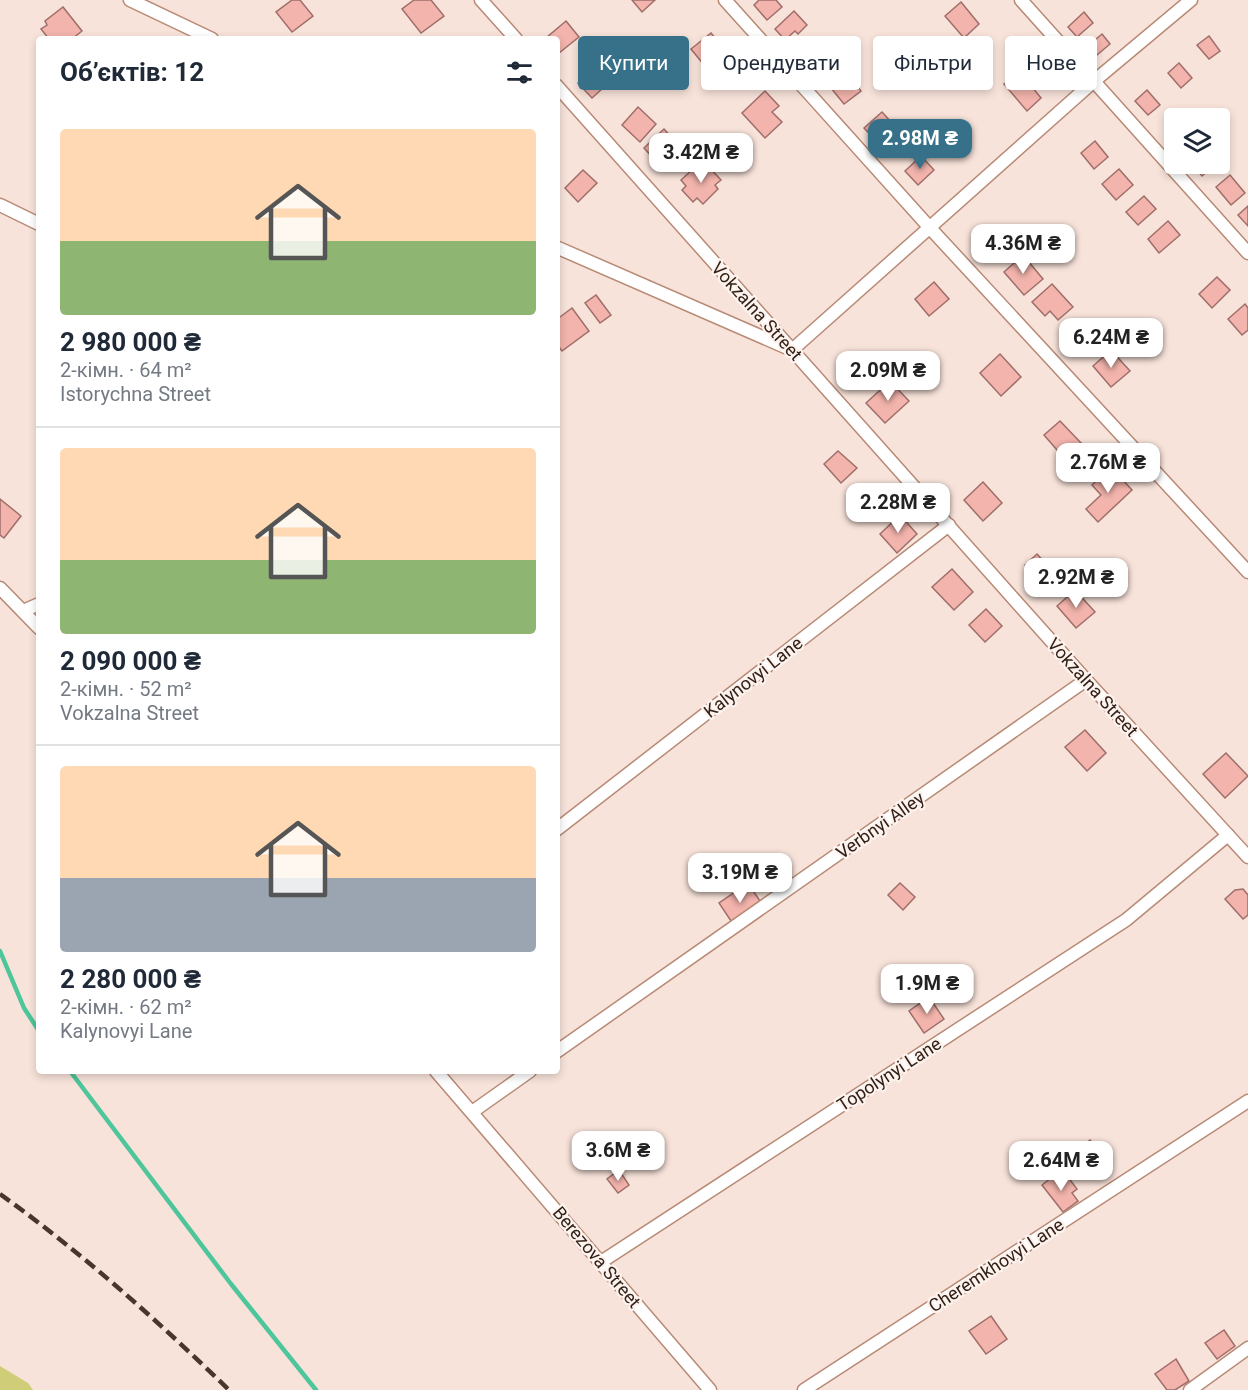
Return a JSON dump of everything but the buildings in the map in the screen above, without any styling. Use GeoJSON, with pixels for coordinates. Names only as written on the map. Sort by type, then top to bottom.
{"type":"FeatureCollection","features":[{"type":"Feature","properties":{"kind":"street"},"geometry":{"type":"LineString","coordinates":[[130,0],[206,36]]}},
{"type":"Feature","properties":{"kind":"street"},"geometry":{"type":"LineString","coordinates":[[481,0],[513,36]]}},
{"type":"Feature","properties":{"kind":"street"},"geometry":{"type":"LineString","coordinates":[[725,0],[930,228],[1248,572]]}},
{"type":"Feature","properties":{"kind":"street"},"geometry":{"type":"LineString","coordinates":[[1021,0],[1053,36]]}},
{"type":"Feature","properties":{"kind":"street"},"geometry":{"type":"LineString","coordinates":[[1097,79],[1191,0]]}},
{"type":"Feature","properties":{"kind":"street"},"geometry":{"type":"LineString","coordinates":[[1097,86],[1248,253]]}},
{"type":"Feature","properties":{"kind":"street","name":"Vokzalna Street"},"geometry":{"type":"LineString","coordinates":[[560,89],[1086,680],[1248,857]]}},
{"type":"Feature","properties":{"kind":"street"},"geometry":{"type":"LineString","coordinates":[[560,249],[792,350],[1084,90]]}},
{"type":"Feature","properties":{"kind":"street"},"geometry":{"type":"LineString","coordinates":[[0,205],[36,223]]}},
{"type":"Feature","properties":{"kind":"street","name":"Kalynovyi Lane"},"geometry":{"type":"LineString","coordinates":[[560,827],[949,525]]}},
{"type":"Feature","properties":{"kind":"street"},"geometry":{"type":"LineString","coordinates":[[0,588],[36,625]]}},
{"type":"Feature","properties":{"kind":"street"},"geometry":{"type":"LineString","coordinates":[[23,611],[36,605]]}},
{"type":"Feature","properties":{"kind":"street","name":"Verbnyi Alley"},"geometry":{"type":"LineString","coordinates":[[560,1049],[1086,680]]}},
{"type":"Feature","properties":{"kind":"street","name":"Topolynyi Lane"},"geometry":{"type":"LineString","coordinates":[[601,1262],[1126,920],[1228,835]]}},
{"type":"Feature","properties":{"kind":"street","name":"Berezova Street"},"geometry":{"type":"LineString","coordinates":[[439,1074],[710,1390]]}},
{"type":"Feature","properties":{"kind":"street"},"geometry":{"type":"LineString","coordinates":[[472,1112],[526,1074]]}},
{"type":"Feature","properties":{"kind":"street","name":"Cheremkhovyi Lane"},"geometry":{"type":"LineString","coordinates":[[804,1390],[1248,1101]]}},
{"type":"Feature","properties":{"kind":"street"},"geometry":{"type":"LineString","coordinates":[[1190,1390],[1248,1348]]}},
{"type":"Feature","properties":{"kind":"shaded area"},"geometry":{"type":"Polygon","coordinates":[[[0,1366],[28,1383],[33,1390],[0,1390],[0,1366]]]}},
{"type":"Feature","properties":{"kind":"waterway"},"geometry":{"type":"LineString","coordinates":[[0,951],[24,1008],[36,1026]]}},
{"type":"Feature","properties":{"kind":"waterway"},"geometry":{"type":"LineString","coordinates":[[72,1074],[231,1284],[316,1390]]}},
{"type":"Feature","properties":{"kind":"railway"},"geometry":{"type":"LineString","coordinates":[[0,1194],[118,1288],[229,1390]]}}]}
